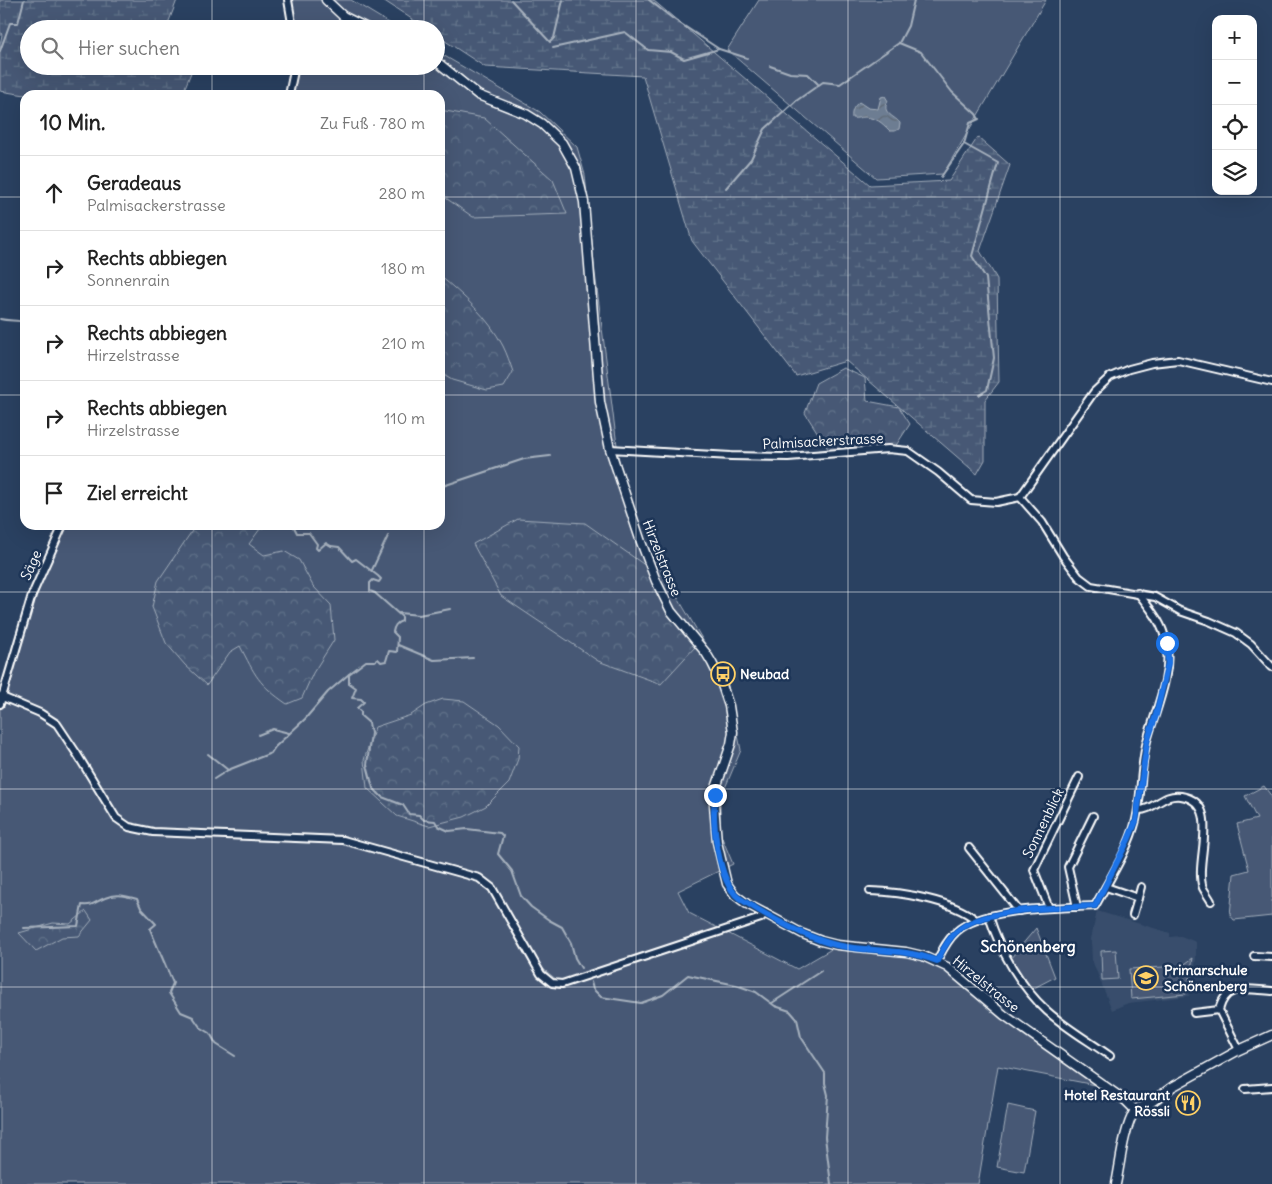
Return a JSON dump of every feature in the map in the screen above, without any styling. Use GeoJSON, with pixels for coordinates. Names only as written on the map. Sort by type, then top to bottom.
{"type":"FeatureCollection","features":[{"type":"Feature","properties":{"kind":"street"},"geometry":{"type":"LineString","coordinates":[[288,0],[292,20]]}},
{"type":"Feature","properties":{"kind":"street"},"geometry":{"type":"LineString","coordinates":[[326,0],[343,16],[351,20]]}},
{"type":"Feature","properties":{"kind":"street","name":"Hirzelstrasse"},"geometry":{"type":"LineString","coordinates":[[445,68],[478,95],[526,114],[542,124],[562,143],[572,158],[580,179],[584,202],[599,393],[610,449],[641,542],[659,587],[671,611],[706,653],[718,675],[730,706],[733,732],[729,754],[715,795],[714,814],[717,842],[724,874],[731,890],[739,898],[803,934],[837,945],[906,952],[937,961],[947,967],[1004,1015],[1126,1101],[1135,1110]]}},
{"type":"Feature","properties":{"kind":"street"},"geometry":{"type":"LineString","coordinates":[[290,90],[294,75]]}},
{"type":"Feature","properties":{"kind":"street"},"geometry":{"type":"LineString","coordinates":[[1272,382],[1178,360],[1137,367],[1110,377],[1094,392],[1020,497],[1042,522],[1063,556],[1079,577],[1091,586],[1155,597],[1180,611],[1236,633],[1250,644],[1272,667]]}},
{"type":"Feature","properties":{"kind":"street","name":"Palmisackerstrasse"},"geometry":{"type":"LineString","coordinates":[[610,449],[731,456],[788,457],[888,450],[908,451],[938,472],[971,500],[996,502],[1020,497]]}},
{"type":"Feature","properties":{"kind":"street","name":"Säge"},"geometry":{"type":"LineString","coordinates":[[1,699],[32,595],[61,530]]}},
{"type":"Feature","properties":{"kind":"street"},"geometry":{"type":"LineString","coordinates":[[937,961],[948,940],[957,931],[976,920],[1019,911],[1095,906],[1106,887],[1133,830],[1138,810],[1147,742],[1156,715],[1168,663],[1167,643],[1161,623],[1138,593]]}},
{"type":"Feature","properties":{"kind":"street"},"geometry":{"type":"LineString","coordinates":[[1,699],[40,713],[57,724],[116,818],[129,827],[153,832],[343,840],[479,878],[492,888],[532,960],[541,974],[552,983],[562,984],[761,918],[765,913]]}},
{"type":"Feature","properties":{"kind":"street","name":"Sonnenblick"},"geometry":{"type":"LineString","coordinates":[[1049,908],[1034,870],[1079,777]]}},
{"type":"Feature","properties":{"kind":"street"},"geometry":{"type":"LineString","coordinates":[[1138,810],[1143,810],[1170,796],[1182,796],[1200,808],[1205,818],[1201,855],[1203,888],[1212,901]]}},
{"type":"Feature","properties":{"kind":"street"},"geometry":{"type":"LineString","coordinates":[[1077,907],[1068,867],[1093,816]]}},
{"type":"Feature","properties":{"kind":"street"},"geometry":{"type":"LineString","coordinates":[[969,848],[1019,911]]}},
{"type":"Feature","properties":{"kind":"street"},"geometry":{"type":"LineString","coordinates":[[1106,887],[1138,898]]}},
{"type":"Feature","properties":{"kind":"street"},"geometry":{"type":"LineString","coordinates":[[1133,915],[1142,887]]}},
{"type":"Feature","properties":{"kind":"street"},"geometry":{"type":"LineString","coordinates":[[870,891],[893,892],[925,898],[966,911],[976,920]]}},
{"type":"Feature","properties":{"kind":"street"},"geometry":{"type":"LineString","coordinates":[[989,916],[1003,950],[1032,995],[1048,1011],[1110,1056]]}},
{"type":"Feature","properties":{"kind":"street"},"geometry":{"type":"LineString","coordinates":[[1254,956],[1272,957]]}},
{"type":"Feature","properties":{"kind":"street"},"geometry":{"type":"LineString","coordinates":[[1239,1050],[1219,1010],[1221,1000],[1228,992],[1240,989],[1272,991]]}},
{"type":"Feature","properties":{"kind":"street"},"geometry":{"type":"LineString","coordinates":[[1194,1013],[1219,1010]]}},
{"type":"Feature","properties":{"kind":"street"},"geometry":{"type":"LineString","coordinates":[[1116,1184],[1124,1144],[1135,1110],[1239,1050],[1272,1035]]}},
{"type":"Feature","properties":{"kind":"street"},"geometry":{"type":"LineString","coordinates":[[1245,1089],[1272,1087]]}},
{"type":"Feature","properties":{"kind":"shaded area","name":"Primarschule Schönenberg"},"geometry":{"type":"Polygon","coordinates":[[[1097,911],[1170,933],[1170,937],[1181,936],[1196,942],[1196,960],[1189,996],[1128,1003],[1112,1010],[1092,960],[1091,939],[1097,911]]]}},
{"type":"Feature","properties":{"kind":"green space"},"geometry":{"type":"Polygon","coordinates":[[[0,0],[177,0],[169,20],[20,20],[20,75],[190,75],[184,90],[20,90],[20,94],[0,91],[0,44],[2,35],[0,31],[0,0]]]}},
{"type":"Feature","properties":{"kind":"green space"},"geometry":{"type":"Polygon","coordinates":[[[288,0],[351,0],[384,20],[291,20],[288,0]]]}},
{"type":"Feature","properties":{"kind":"green space"},"geometry":{"type":"Polygon","coordinates":[[[383,0],[653,0],[870,185],[949,181],[978,137],[1010,165],[980,251],[997,279],[999,382],[985,400],[985,460],[977,474],[846,361],[796,376],[692,241],[643,76],[485,67],[445,41],[445,20],[413,20],[383,0]]]}},
{"type":"Feature","properties":{"kind":"green space"},"geometry":{"type":"Polygon","coordinates":[[[759,0],[1046,0],[943,174],[876,178],[727,50],[759,0]]]}},
{"type":"Feature","properties":{"kind":"green space"},"geometry":{"type":"Polygon","coordinates":[[[445,56],[540,112],[577,147],[585,175],[595,273],[619,461],[646,544],[727,681],[741,750],[720,800],[720,833],[733,864],[678,891],[689,913],[797,969],[835,947],[937,961],[1105,1087],[998,1066],[978,1184],[0,1184],[0,696],[32,595],[61,530],[445,530],[445,90],[290,90],[293,75],[445,75],[445,56]],[[537,964],[555,988],[620,966],[562,984],[537,964]]]}},
{"type":"Feature","properties":{"kind":"green space"},"geometry":{"type":"Polygon","coordinates":[[[445,111],[484,118],[553,180],[567,214],[473,217],[445,197],[445,111]]]}},
{"type":"Feature","properties":{"kind":"green space"},"geometry":{"type":"Polygon","coordinates":[[[445,280],[475,308],[490,326],[506,352],[513,372],[504,387],[487,390],[452,380],[445,376],[445,280]]]}},
{"type":"Feature","properties":{"kind":"green space"},"geometry":{"type":"Polygon","coordinates":[[[843,368],[865,378],[867,401],[899,407],[910,424],[893,450],[832,455],[805,413],[816,383],[843,368]]]}},
{"type":"Feature","properties":{"kind":"green space"},"geometry":{"type":"Polygon","coordinates":[[[518,519],[585,523],[646,566],[695,647],[661,684],[598,661],[501,596],[473,544],[518,519]]]}},
{"type":"Feature","properties":{"kind":"green space"},"geometry":{"type":"Polygon","coordinates":[[[193,530],[259,530],[249,544],[264,555],[284,551],[299,560],[313,586],[331,605],[334,640],[313,673],[302,698],[287,704],[263,685],[240,646],[230,652],[207,685],[185,665],[166,643],[152,607],[158,581],[193,530]]]}},
{"type":"Feature","properties":{"kind":"green space"},"geometry":{"type":"Polygon","coordinates":[[[443,699],[464,701],[499,725],[519,746],[518,759],[509,783],[486,806],[464,817],[429,826],[397,816],[367,788],[364,760],[375,727],[411,715],[426,705],[443,699]]]}},
{"type":"Feature","properties":{"kind":"green space"},"geometry":{"type":"Polygon","coordinates":[[[1264,786],[1272,797],[1272,916],[1234,920],[1230,915],[1234,874],[1249,870],[1237,824],[1257,819],[1245,796],[1264,786]]]}},
{"type":"Feature","properties":{"kind":"green space"},"geometry":{"type":"Polygon","coordinates":[[[86,911],[92,920],[79,936],[62,937],[36,951],[19,933],[53,923],[70,924],[86,911]]]}},
{"type":"Feature","properties":{"kind":"green space"},"geometry":{"type":"Polygon","coordinates":[[[1036,928],[1055,977],[1032,989],[1010,959],[1036,928]]]}},
{"type":"Feature","properties":{"kind":"green space"},"geometry":{"type":"Polygon","coordinates":[[[1116,950],[1118,979],[1102,980],[1101,951],[1116,950]]]}},
{"type":"Feature","properties":{"kind":"green space"},"geometry":{"type":"Polygon","coordinates":[[[1193,958],[1186,994],[1131,999],[1129,969],[1182,966],[1193,958]]]}},
{"type":"Feature","properties":{"kind":"green space"},"geometry":{"type":"Polygon","coordinates":[[[1008,1105],[1035,1111],[1024,1172],[997,1167],[1008,1105]]]}},
{"type":"Feature","properties":{"kind":"water"},"geometry":{"type":"Polygon","coordinates":[[[885,96],[888,101],[886,105],[887,111],[900,123],[899,129],[890,131],[879,121],[865,117],[852,118],[853,109],[859,102],[868,108],[878,109],[881,97],[885,96]]]}},
{"type":"Feature","properties":{"kind":"waterway"},"geometry":{"type":"LineString","coordinates":[[0,51],[10,23],[18,23],[24,0]]}},
{"type":"Feature","properties":{"kind":"waterway"},"geometry":{"type":"LineString","coordinates":[[511,0],[550,42],[554,38],[563,0]]}},
{"type":"Feature","properties":{"kind":"waterway"},"geometry":{"type":"LineString","coordinates":[[649,0],[672,18],[719,49],[747,58]]}},
{"type":"Feature","properties":{"kind":"waterway"},"geometry":{"type":"LineString","coordinates":[[726,188],[751,159],[765,129],[796,101],[823,82],[840,84],[899,43],[908,26],[914,0]]}},
{"type":"Feature","properties":{"kind":"waterway"},"geometry":{"type":"LineString","coordinates":[[553,48],[625,32],[648,50],[671,52],[684,59],[719,49]]}},
{"type":"Feature","properties":{"kind":"waterway"},"geometry":{"type":"LineString","coordinates":[[899,43],[921,52],[952,92],[976,114],[979,119],[970,123],[964,144],[998,163],[972,256],[986,278],[994,358],[987,390],[979,395]]}},
{"type":"Feature","properties":{"kind":"waterway"},"geometry":{"type":"LineString","coordinates":[[770,66],[790,73],[808,74],[818,84]]}},
{"type":"Feature","properties":{"kind":"waterway"},"geometry":{"type":"LineString","coordinates":[[941,177],[964,144]]}},
{"type":"Feature","properties":{"kind":"waterway"},"geometry":{"type":"LineString","coordinates":[[0,319],[20,321]]}},
{"type":"Feature","properties":{"kind":"waterway"},"geometry":{"type":"LineString","coordinates":[[445,485],[524,459],[550,456]]}},
{"type":"Feature","properties":{"kind":"waterway"},"geometry":{"type":"LineString","coordinates":[[296,530],[297,533],[309,533],[317,544],[316,548],[318,550],[326,543],[339,547],[352,561],[356,559],[378,576],[381,579],[379,582],[373,580],[370,583],[370,591],[375,593],[402,617],[402,621],[396,625],[393,632],[398,637],[397,652],[389,651],[386,661],[381,662],[378,659],[366,661],[349,674],[349,683],[356,688],[352,698],[361,699],[364,702],[357,708],[361,712],[361,716],[369,723],[371,733],[367,765],[373,788],[382,797],[403,805],[409,814],[419,815],[424,820],[435,821],[438,826],[449,831],[467,829],[500,833],[503,836],[498,854],[512,871],[521,896],[531,907],[562,927],[581,968]]}},
{"type":"Feature","properties":{"kind":"waterway"},"geometry":{"type":"LineString","coordinates":[[372,570],[388,536]]}},
{"type":"Feature","properties":{"kind":"waterway"},"geometry":{"type":"LineString","coordinates":[[399,613],[419,615],[450,609]]}},
{"type":"Feature","properties":{"kind":"waterway"},"geometry":{"type":"LineString","coordinates":[[398,645],[434,660],[473,658]]}},
{"type":"Feature","properties":{"kind":"waterway"},"geometry":{"type":"LineString","coordinates":[[214,779],[228,770],[271,753],[305,719],[328,692],[349,674]]}},
{"type":"Feature","properties":{"kind":"waterway"},"geometry":{"type":"LineString","coordinates":[[258,735],[273,729],[289,733]]}},
{"type":"Feature","properties":{"kind":"waterway"},"geometry":{"type":"LineString","coordinates":[[208,754],[228,770]]}},
{"type":"Feature","properties":{"kind":"waterway"},"geometry":{"type":"LineString","coordinates":[[24,928],[78,926],[82,905],[92,904],[117,895],[137,899],[141,908],[156,924],[150,929],[173,983],[169,993],[181,1012],[193,1017],[200,1027],[210,1033],[216,1044],[235,1056]]}},
{"type":"Feature","properties":{"kind":"waterway"},"geometry":{"type":"LineString","coordinates":[[772,1003],[821,971]]}},
{"type":"Feature","properties":{"kind":"waterway"},"geometry":{"type":"LineString","coordinates":[[591,982],[593,989],[601,997],[641,1003],[663,995],[688,975],[736,985],[756,992],[775,1006],[790,1011],[797,1019],[801,1037],[825,1073],[828,1095],[825,1137],[831,1184]]}},
{"type":"Feature","properties":{"kind":"place","name":"Neubad"},"geometry":{"type":"Point","coordinates":[723,674]}},
{"type":"Feature","properties":{"kind":"place","name":"Primarschule Schönenberg"},"geometry":{"type":"Point","coordinates":[1146,978]}},
{"type":"Feature","properties":{"kind":"place","name":"Hotel Restaurant Rössli"},"geometry":{"type":"Point","coordinates":[1188,1103]}},
{"type":"Feature","properties":{"kind":"district","name":"Schönenberg"},"geometry":{"type":"Point","coordinates":[1028,946]}},
{"type":"Feature","properties":{"kind":"route"},"geometry":{"type":"LineString","coordinates":[[715,795],[715,827],[724,874],[731,890],[747,904],[803,934],[837,945],[906,952],[937,961],[948,940],[957,931],[976,920],[1019,911],[1095,906],[1106,887],[1136,821],[1147,742],[1156,715],[1168,663],[1167,643]]}}]}
